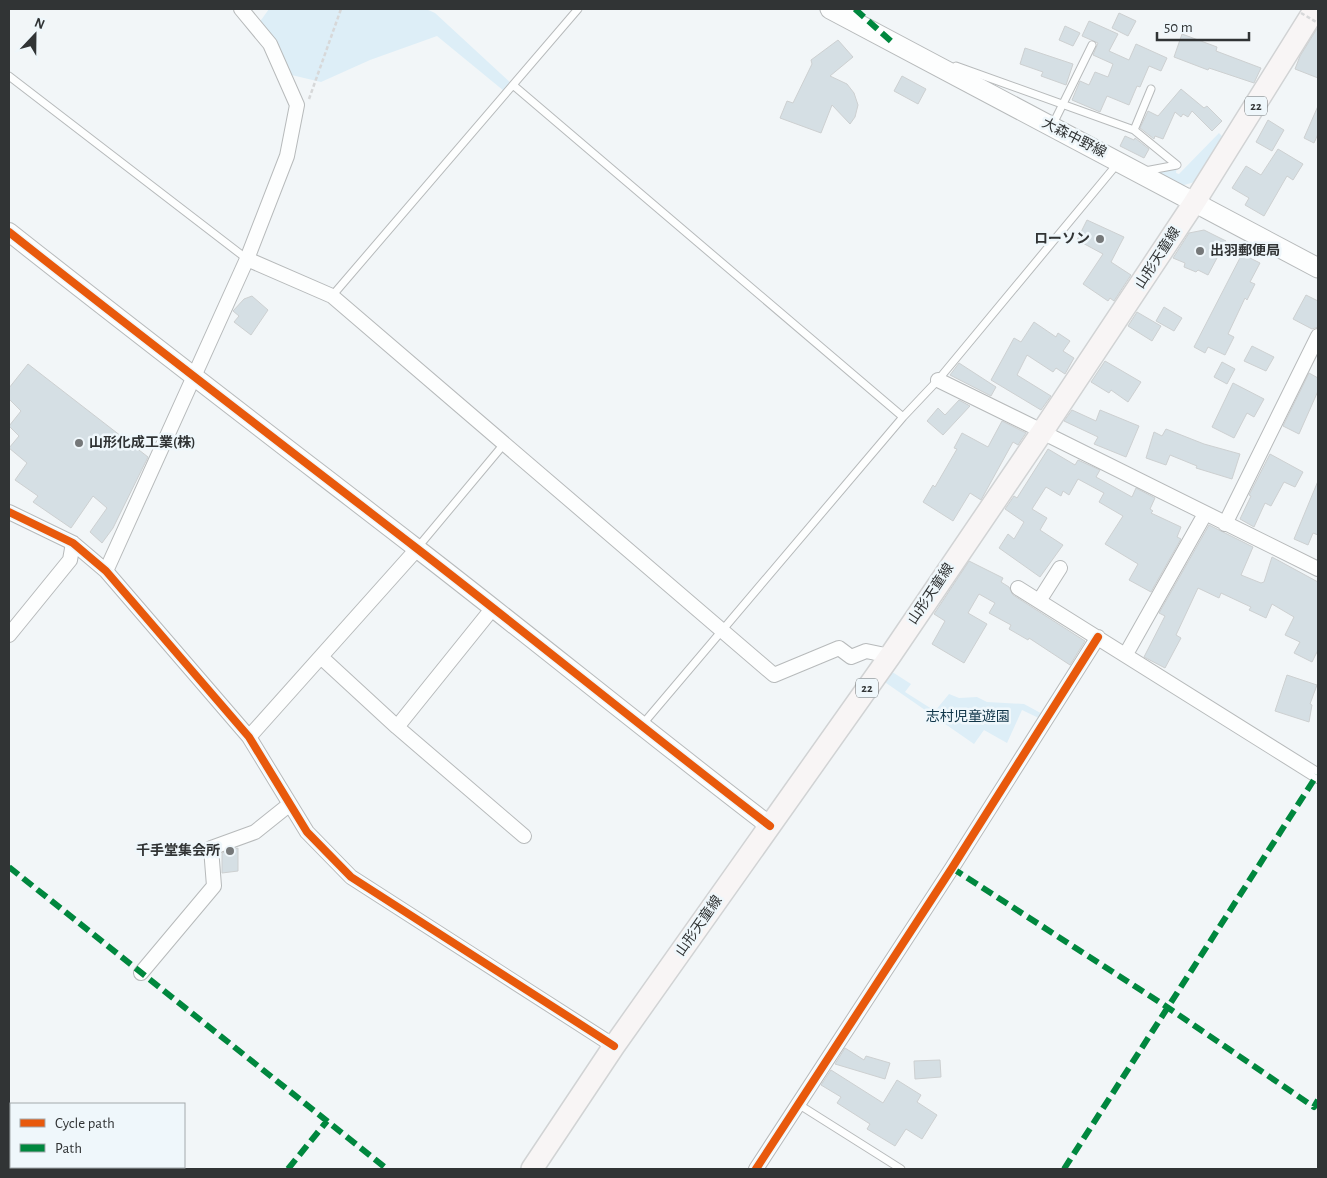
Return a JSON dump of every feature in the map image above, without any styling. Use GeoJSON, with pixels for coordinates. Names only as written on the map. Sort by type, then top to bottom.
{"type":"FeatureCollection","features":[{"type":"Feature","properties":{"kind":"main road","name":"大森中野線"},"geometry":{"type":"LineString","coordinates":[[830,9],[1120,161],[1194,203],[1318,268]]}},
{"type":"Feature","properties":{"kind":"main road","name":"山形天童線"},"geometry":{"type":"LineString","coordinates":[[532,1169],[614,1046],[890,656],[1042,431],[1194,203],[1308,11]]}},
{"type":"Feature","properties":{"kind":"street"},"geometry":{"type":"LineString","coordinates":[[106,571],[247,259],[287,156],[297,105],[270,44],[241,9]]}},
{"type":"Feature","properties":{"kind":"street"},"geometry":{"type":"LineString","coordinates":[[9,232],[194,378],[416,548],[640,727],[770,826]]}},
{"type":"Feature","properties":{"kind":"street"},"geometry":{"type":"LineString","coordinates":[[247,259],[332,296],[723,629],[774,675],[839,648],[851,657],[866,651],[890,656]]}},
{"type":"Feature","properties":{"kind":"street"},"geometry":{"type":"LineString","coordinates":[[1226,524],[1318,336]]}},
{"type":"Feature","properties":{"kind":"street"},"geometry":{"type":"LineString","coordinates":[[938,380],[1318,569]]}},
{"type":"Feature","properties":{"kind":"street"},"geometry":{"type":"LineString","coordinates":[[9,512],[74,542],[106,571],[249,737],[307,832],[351,877],[614,1046]]}},
{"type":"Feature","properties":{"kind":"street"},"geometry":{"type":"LineString","coordinates":[[1126,654],[1205,514]]}},
{"type":"Feature","properties":{"kind":"street"},"geometry":{"type":"LineString","coordinates":[[9,635],[70,560],[74,542]]}},
{"type":"Feature","properties":{"kind":"street"},"geometry":{"type":"LineString","coordinates":[[249,737],[416,548]]}},
{"type":"Feature","properties":{"kind":"street"},"geometry":{"type":"LineString","coordinates":[[1040,601],[1060,568]]}},
{"type":"Feature","properties":{"kind":"street"},"geometry":{"type":"LineString","coordinates":[[1018,588],[1318,774]]}},
{"type":"Feature","properties":{"kind":"street"},"geometry":{"type":"LineString","coordinates":[[397,727],[492,609]]}},
{"type":"Feature","properties":{"kind":"street"},"geometry":{"type":"LineString","coordinates":[[756,1169],[947,876],[1098,637]]}},
{"type":"Feature","properties":{"kind":"street"},"geometry":{"type":"LineString","coordinates":[[321,656],[397,727],[524,836]]}},
{"type":"Feature","properties":{"kind":"street"},"geometry":{"type":"LineString","coordinates":[[141,973],[214,886],[211,848],[255,832],[290,804]]}},
{"type":"Feature","properties":{"kind":"lane"},"geometry":{"type":"LineString","coordinates":[[332,296],[578,9]]}},
{"type":"Feature","properties":{"kind":"lane"},"geometry":{"type":"LineString","coordinates":[[1052,126],[1092,45]]}},
{"type":"Feature","properties":{"kind":"lane"},"geometry":{"type":"LineString","coordinates":[[908,50],[1134,130],[1176,165],[1140,172]]}},
{"type":"Feature","properties":{"kind":"lane"},"geometry":{"type":"LineString","coordinates":[[9,76],[247,259]]}},
{"type":"Feature","properties":{"kind":"lane"},"geometry":{"type":"LineString","coordinates":[[513,85],[903,417]]}},
{"type":"Feature","properties":{"kind":"lane"},"geometry":{"type":"LineString","coordinates":[[1134,130],[1151,89]]}},
{"type":"Feature","properties":{"kind":"lane"},"geometry":{"type":"LineString","coordinates":[[640,727],[903,417],[938,380],[1120,161]]}},
{"type":"Feature","properties":{"kind":"lane"},"geometry":{"type":"LineString","coordinates":[[416,548],[504,444]]}},
{"type":"Feature","properties":{"kind":"lane"},"geometry":{"type":"LineString","coordinates":[[798,1104],[901,1169]]}},
{"type":"Feature","properties":{"kind":"path"},"geometry":{"type":"LineString","coordinates":[[295,114],[305,109],[341,9]]}},
{"type":"Feature","properties":{"kind":"path"},"geometry":{"type":"LineString","coordinates":[[1308,11],[1318,23]]}},
{"type":"Feature","properties":{"kind":"green space"},"geometry":{"type":"Polygon","coordinates":[[[269,9],[426,9],[435,13],[513,85],[504,91],[437,36],[370,60],[321,82],[283,73],[256,27],[269,9]]]}},
{"type":"Feature","properties":{"kind":"green space"},"geometry":{"type":"Polygon","coordinates":[[[1219,133],[1227,141],[1198,181],[1170,189],[1140,172],[1177,165],[1176,173],[1179,174],[1219,133]]]}},
{"type":"Feature","properties":{"kind":"green space","name":"志村児童遊園"},"geometry":{"type":"Polygon","coordinates":[[[883,666],[911,684],[905,692],[935,711],[949,694],[959,698],[977,697],[987,702],[1024,704],[1048,717],[1045,721],[1022,710],[1007,743],[984,730],[974,744],[876,676],[883,666]]]}},
{"type":"Feature","properties":{"kind":"building"},"geometry":{"type":"Polygon","coordinates":[[[1119,13],[1136,21],[1128,36],[1112,28],[1119,13]]]}},
{"type":"Feature","properties":{"kind":"building"},"geometry":{"type":"Polygon","coordinates":[[[1089,21],[1118,34],[1109,51],[1129,60],[1136,44],[1167,58],[1161,71],[1149,66],[1140,87],[1137,86],[1129,105],[1107,96],[1100,112],[1072,100],[1080,81],[1089,85],[1095,72],[1108,77],[1113,64],[1093,55],[1098,43],[1082,36],[1089,21]]]}},
{"type":"Feature","properties":{"kind":"building"},"geometry":{"type":"Polygon","coordinates":[[[1065,26],[1080,33],[1073,46],[1059,40],[1065,26]]]}},
{"type":"Feature","properties":{"kind":"building"},"geometry":{"type":"Polygon","coordinates":[[[1318,27],[1318,78],[1295,69],[1300,56],[1318,27]]]}},
{"type":"Feature","properties":{"kind":"building"},"geometry":{"type":"Polygon","coordinates":[[[1182,34],[1217,47],[1216,51],[1261,68],[1254,83],[1209,68],[1208,70],[1174,57],[1182,34]]]}},
{"type":"Feature","properties":{"kind":"building"},"geometry":{"type":"Polygon","coordinates":[[[838,40],[853,57],[830,76],[847,84],[854,93],[858,105],[855,117],[850,124],[832,105],[821,133],[780,118],[787,101],[793,103],[812,64],[811,60],[838,40]]]}},
{"type":"Feature","properties":{"kind":"building"},"geometry":{"type":"Polygon","coordinates":[[[1025,48],[1073,64],[1066,85],[1041,76],[1043,72],[1020,64],[1025,48]]]}},
{"type":"Feature","properties":{"kind":"building"},"geometry":{"type":"Polygon","coordinates":[[[902,76],[926,89],[918,104],[894,91],[902,76]]]}},
{"type":"Feature","properties":{"kind":"building"},"geometry":{"type":"Polygon","coordinates":[[[1181,89],[1204,108],[1207,106],[1222,121],[1212,131],[1192,111],[1188,117],[1183,114],[1181,117],[1175,112],[1163,139],[1155,136],[1154,139],[1140,128],[1148,111],[1158,116],[1181,89]]]}},
{"type":"Feature","properties":{"kind":"building"},"geometry":{"type":"Polygon","coordinates":[[[1318,106],[1318,134],[1314,143],[1304,138],[1318,106]]]}},
{"type":"Feature","properties":{"kind":"building"},"geometry":{"type":"Polygon","coordinates":[[[1268,120],[1284,130],[1272,151],[1256,142],[1268,120]]]}},
{"type":"Feature","properties":{"kind":"building"},"geometry":{"type":"Polygon","coordinates":[[[1125,136],[1134,140],[1135,138],[1149,149],[1144,158],[1120,146],[1125,136]]]}},
{"type":"Feature","properties":{"kind":"building"},"geometry":{"type":"Polygon","coordinates":[[[1278,149],[1303,164],[1293,180],[1287,176],[1264,216],[1245,205],[1249,198],[1232,188],[1246,166],[1261,175],[1278,149]]]}},
{"type":"Feature","properties":{"kind":"building"},"geometry":{"type":"Polygon","coordinates":[[[1087,220],[1124,237],[1111,262],[1131,275],[1114,301],[1110,298],[1108,301],[1083,284],[1103,254],[1077,240],[1087,220]]]}},
{"type":"Feature","properties":{"kind":"building"},"geometry":{"type":"Polygon","coordinates":[[[1204,230],[1226,241],[1208,275],[1198,270],[1196,272],[1184,267],[1185,263],[1173,258],[1189,233],[1204,230]]]}},
{"type":"Feature","properties":{"kind":"building"},"geometry":{"type":"Polygon","coordinates":[[[1242,254],[1260,263],[1250,282],[1255,284],[1247,300],[1245,298],[1228,334],[1234,337],[1225,355],[1208,347],[1205,353],[1194,347],[1242,254]]]}},
{"type":"Feature","properties":{"kind":"building"},"geometry":{"type":"Polygon","coordinates":[[[1306,295],[1318,301],[1318,327],[1312,329],[1293,319],[1306,295]]]}},
{"type":"Feature","properties":{"kind":"building"},"geometry":{"type":"Polygon","coordinates":[[[252,296],[268,310],[251,335],[234,322],[239,316],[233,311],[244,299],[252,296]]]}},
{"type":"Feature","properties":{"kind":"building"},"geometry":{"type":"Polygon","coordinates":[[[1164,307],[1182,318],[1174,331],[1156,321],[1164,307]]]}},
{"type":"Feature","properties":{"kind":"building"},"geometry":{"type":"Polygon","coordinates":[[[1137,312],[1161,326],[1152,341],[1128,326],[1137,312]]]}},
{"type":"Feature","properties":{"kind":"building"},"geometry":{"type":"Polygon","coordinates":[[[1034,322],[1056,337],[1058,333],[1070,341],[1063,351],[1074,358],[1065,374],[1056,368],[1053,372],[1027,355],[1017,375],[1051,396],[1041,410],[991,380],[1014,338],[1021,342],[1034,322]]]}},
{"type":"Feature","properties":{"kind":"building"},"geometry":{"type":"Polygon","coordinates":[[[1252,346],[1274,357],[1266,371],[1244,361],[1252,346]]]}},
{"type":"Feature","properties":{"kind":"building"},"geometry":{"type":"Polygon","coordinates":[[[1105,361],[1141,382],[1128,402],[1111,390],[1109,393],[1091,382],[1105,361]]]}},
{"type":"Feature","properties":{"kind":"building"},"geometry":{"type":"Polygon","coordinates":[[[1222,362],[1235,369],[1227,384],[1214,377],[1222,362]]]}},
{"type":"Feature","properties":{"kind":"building"},"geometry":{"type":"Polygon","coordinates":[[[959,363],[996,387],[991,396],[950,375],[959,363]]]}},
{"type":"Feature","properties":{"kind":"building","name":"山形化成工業(株)"},"geometry":{"type":"Polygon","coordinates":[[[28,364],[148,457],[113,528],[102,543],[90,532],[107,508],[93,496],[71,528],[33,502],[38,496],[15,480],[27,463],[9,448],[19,436],[9,426],[21,411],[9,399],[9,388],[28,364]]]}},
{"type":"Feature","properties":{"kind":"building"},"geometry":{"type":"Polygon","coordinates":[[[1309,373],[1318,378],[1318,391],[1299,434],[1283,426],[1309,373]]]}},
{"type":"Feature","properties":{"kind":"building"},"geometry":{"type":"Polygon","coordinates":[[[1233,383],[1264,399],[1254,417],[1247,413],[1234,438],[1212,427],[1233,383]]]}},
{"type":"Feature","properties":{"kind":"building"},"geometry":{"type":"Polygon","coordinates":[[[959,400],[970,406],[943,435],[927,421],[938,408],[945,415],[959,400]]]}},
{"type":"Feature","properties":{"kind":"building"},"geometry":{"type":"Polygon","coordinates":[[[1072,410],[1096,421],[1100,410],[1139,426],[1126,457],[1094,444],[1098,437],[1064,421],[1072,410]]]}},
{"type":"Feature","properties":{"kind":"building"},"geometry":{"type":"Polygon","coordinates":[[[1002,421],[1026,433],[1018,445],[1013,442],[981,500],[970,493],[953,521],[923,502],[933,485],[935,487],[957,449],[954,448],[962,433],[988,447],[1002,421]]]}},
{"type":"Feature","properties":{"kind":"building"},"geometry":{"type":"Polygon","coordinates":[[[1166,429],[1204,444],[1240,454],[1232,479],[1196,468],[1197,466],[1170,455],[1166,465],[1146,458],[1154,432],[1162,436],[1166,429]]]}},
{"type":"Feature","properties":{"kind":"building"},"geometry":{"type":"Polygon","coordinates":[[[1048,449],[1075,465],[1078,460],[1100,470],[1096,477],[1132,497],[1136,488],[1155,498],[1150,509],[1153,511],[1151,513],[1181,527],[1177,537],[1181,539],[1151,592],[1129,580],[1138,564],[1105,544],[1123,516],[1099,502],[1104,493],[1078,479],[1069,495],[1063,491],[1061,496],[1046,487],[1032,509],[1047,518],[1040,530],[1063,545],[1040,577],[999,548],[1008,534],[1014,539],[1024,522],[1005,509],[1014,496],[1017,498],[1048,449]]]}},
{"type":"Feature","properties":{"kind":"building"},"geometry":{"type":"Polygon","coordinates":[[[1270,454],[1303,472],[1295,487],[1284,482],[1271,506],[1265,503],[1254,527],[1240,519],[1251,496],[1249,495],[1270,454]]]}},
{"type":"Feature","properties":{"kind":"building"},"geometry":{"type":"Polygon","coordinates":[[[1318,481],[1318,535],[1313,533],[1308,545],[1294,539],[1318,481]]]}},
{"type":"Feature","properties":{"kind":"building"},"geometry":{"type":"Polygon","coordinates":[[[1209,525],[1253,547],[1241,575],[1261,583],[1264,582],[1272,557],[1318,582],[1318,650],[1312,662],[1294,653],[1300,642],[1285,635],[1294,617],[1272,604],[1266,618],[1249,610],[1251,607],[1221,593],[1219,598],[1198,588],[1176,635],[1181,638],[1165,668],[1144,657],[1165,616],[1159,613],[1209,525]]]}},
{"type":"Feature","properties":{"kind":"building"},"geometry":{"type":"Polygon","coordinates":[[[969,561],[1003,578],[1001,582],[1009,587],[1013,595],[1085,641],[1070,665],[1029,638],[1028,640],[1009,629],[1011,625],[989,613],[995,603],[979,594],[968,613],[987,624],[964,663],[932,644],[945,621],[934,614],[969,561]]]}},
{"type":"Feature","properties":{"kind":"building"},"geometry":{"type":"Polygon","coordinates":[[[1287,675],[1317,685],[1310,704],[1312,705],[1309,722],[1275,711],[1287,675]]]}},
{"type":"Feature","properties":{"kind":"building","name":"千手堂集会所"},"geometry":{"type":"Polygon","coordinates":[[[238,848],[238,871],[222,873],[222,853],[238,848]]]}},
{"type":"Feature","properties":{"kind":"building"},"geometry":{"type":"Polygon","coordinates":[[[845,1048],[864,1060],[866,1056],[890,1063],[885,1079],[835,1064],[845,1048]]]}},
{"type":"Feature","properties":{"kind":"building"},"geometry":{"type":"Polygon","coordinates":[[[940,1060],[941,1077],[915,1079],[914,1061],[940,1060]]]}},
{"type":"Feature","properties":{"kind":"building"},"geometry":{"type":"Polygon","coordinates":[[[831,1070],[883,1103],[897,1080],[921,1095],[917,1102],[937,1115],[922,1139],[906,1129],[895,1146],[867,1129],[870,1124],[837,1103],[841,1097],[821,1085],[831,1070]]]}},
{"type":"Feature","properties":{"kind":"marked path"},"geometry":{"type":"LineString","coordinates":[[855,9],[892,42]]}},
{"type":"Feature","properties":{"kind":"marked path"},"geometry":{"type":"LineString","coordinates":[[1064,1169],[1317,775]]}},
{"type":"Feature","properties":{"kind":"marked path"},"geometry":{"type":"LineString","coordinates":[[9,867],[387,1169]]}},
{"type":"Feature","properties":{"kind":"marked path"},"geometry":{"type":"LineString","coordinates":[[952,868],[1167,1007],[1314,1107],[1318,1100]]}},
{"type":"Feature","properties":{"kind":"marked path"},"geometry":{"type":"LineString","coordinates":[[288,1169],[327,1121]]}},
{"type":"Feature","properties":{"kind":"cycle path"},"geometry":{"type":"LineString","coordinates":[[9,232],[770,826]]}},
{"type":"Feature","properties":{"kind":"cycle path"},"geometry":{"type":"LineString","coordinates":[[9,512],[73,543],[106,571],[249,737],[307,832],[351,877],[614,1046]]}},
{"type":"Feature","properties":{"kind":"cycle path"},"geometry":{"type":"LineString","coordinates":[[756,1169],[952,868],[1098,637]]}},
{"type":"Feature","properties":{"kind":"place","name":"ローソン"},"geometry":{"type":"Point","coordinates":[1100,239]}},
{"type":"Feature","properties":{"kind":"place","name":"出羽郵便局"},"geometry":{"type":"Point","coordinates":[1200,251]}},
{"type":"Feature","properties":{"kind":"place","name":"山形化成工業(株)"},"geometry":{"type":"Point","coordinates":[79,443]}},
{"type":"Feature","properties":{"kind":"place","name":"千手堂集会所"},"geometry":{"type":"Point","coordinates":[230,851]}}]}
